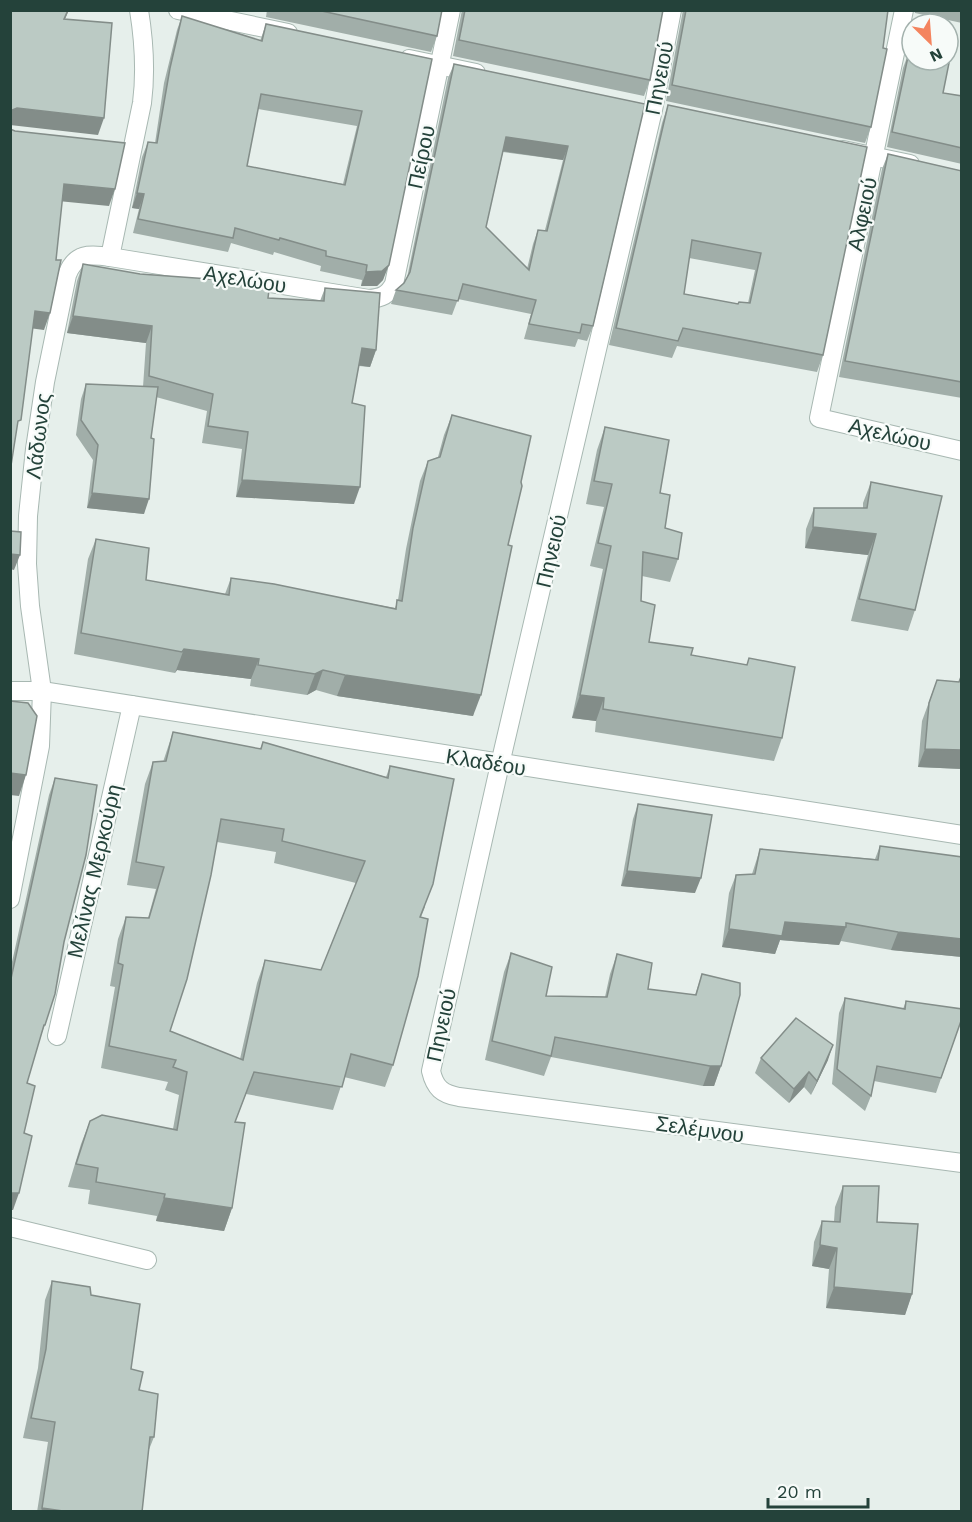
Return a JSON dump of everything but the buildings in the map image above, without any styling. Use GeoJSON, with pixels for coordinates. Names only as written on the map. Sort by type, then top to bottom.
{"type":"FeatureCollection","features":[{"type":"Feature","properties":{"kind":"street"},"geometry":{"type":"LineString","coordinates":[[110,257],[133,150],[144,82],[143,35],[138,10]]}},
{"type":"Feature","properties":{"kind":"street"},"geometry":{"type":"LineString","coordinates":[[178,10],[303,37]]}},
{"type":"Feature","properties":{"kind":"street","name":"Πείρου"},"geometry":{"type":"LineString","coordinates":[[380,298],[390,292],[394,284],[451,10]]}},
{"type":"Feature","properties":{"kind":"street","name":"Πηνειού"},"geometry":{"type":"LineString","coordinates":[[439,1090],[431,1071],[500,764],[659,111],[672,10]]}},
{"type":"Feature","properties":{"kind":"street","name":"Αλφειού"},"geometry":{"type":"LineString","coordinates":[[819,418],[904,10]]}},
{"type":"Feature","properties":{"kind":"street"},"geometry":{"type":"LineString","coordinates":[[395,56],[496,77]]}},
{"type":"Feature","properties":{"kind":"street"},"geometry":{"type":"LineString","coordinates":[[631,105],[659,111]]}},
{"type":"Feature","properties":{"kind":"street"},"geometry":{"type":"LineString","coordinates":[[827,146],[928,168]]}},
{"type":"Feature","properties":{"kind":"street"},"geometry":{"type":"LineString","coordinates":[[111,148],[133,150]]}},
{"type":"Feature","properties":{"kind":"street","name":"Λάδωνος"},"geometry":{"type":"LineString","coordinates":[[10,899],[39,757],[42,691],[30,606],[19,566],[28,516],[45,382],[70,266],[77,259],[86,255],[110,257]]}},
{"type":"Feature","properties":{"kind":"street","name":"Αχελώου"},"geometry":{"type":"LineString","coordinates":[[110,257],[369,299],[380,298]]}},
{"type":"Feature","properties":{"kind":"street","name":"Αχελώου"},"geometry":{"type":"LineString","coordinates":[[819,418],[962,451]]}},
{"type":"Feature","properties":{"kind":"street","name":"Κλαδέου"},"geometry":{"type":"LineString","coordinates":[[10,691],[42,691],[962,836]]}},
{"type":"Feature","properties":{"kind":"street","name":"Μελίνας Μερκούρη"},"geometry":{"type":"LineString","coordinates":[[57,1036],[132,705]]}},
{"type":"Feature","properties":{"kind":"street","name":"Σελέμνου"},"geometry":{"type":"LineString","coordinates":[[439,1090],[459,1097],[962,1164]]}},
{"type":"Feature","properties":{"kind":"street"},"geometry":{"type":"LineString","coordinates":[[10,1227],[147,1260]]}}]}
